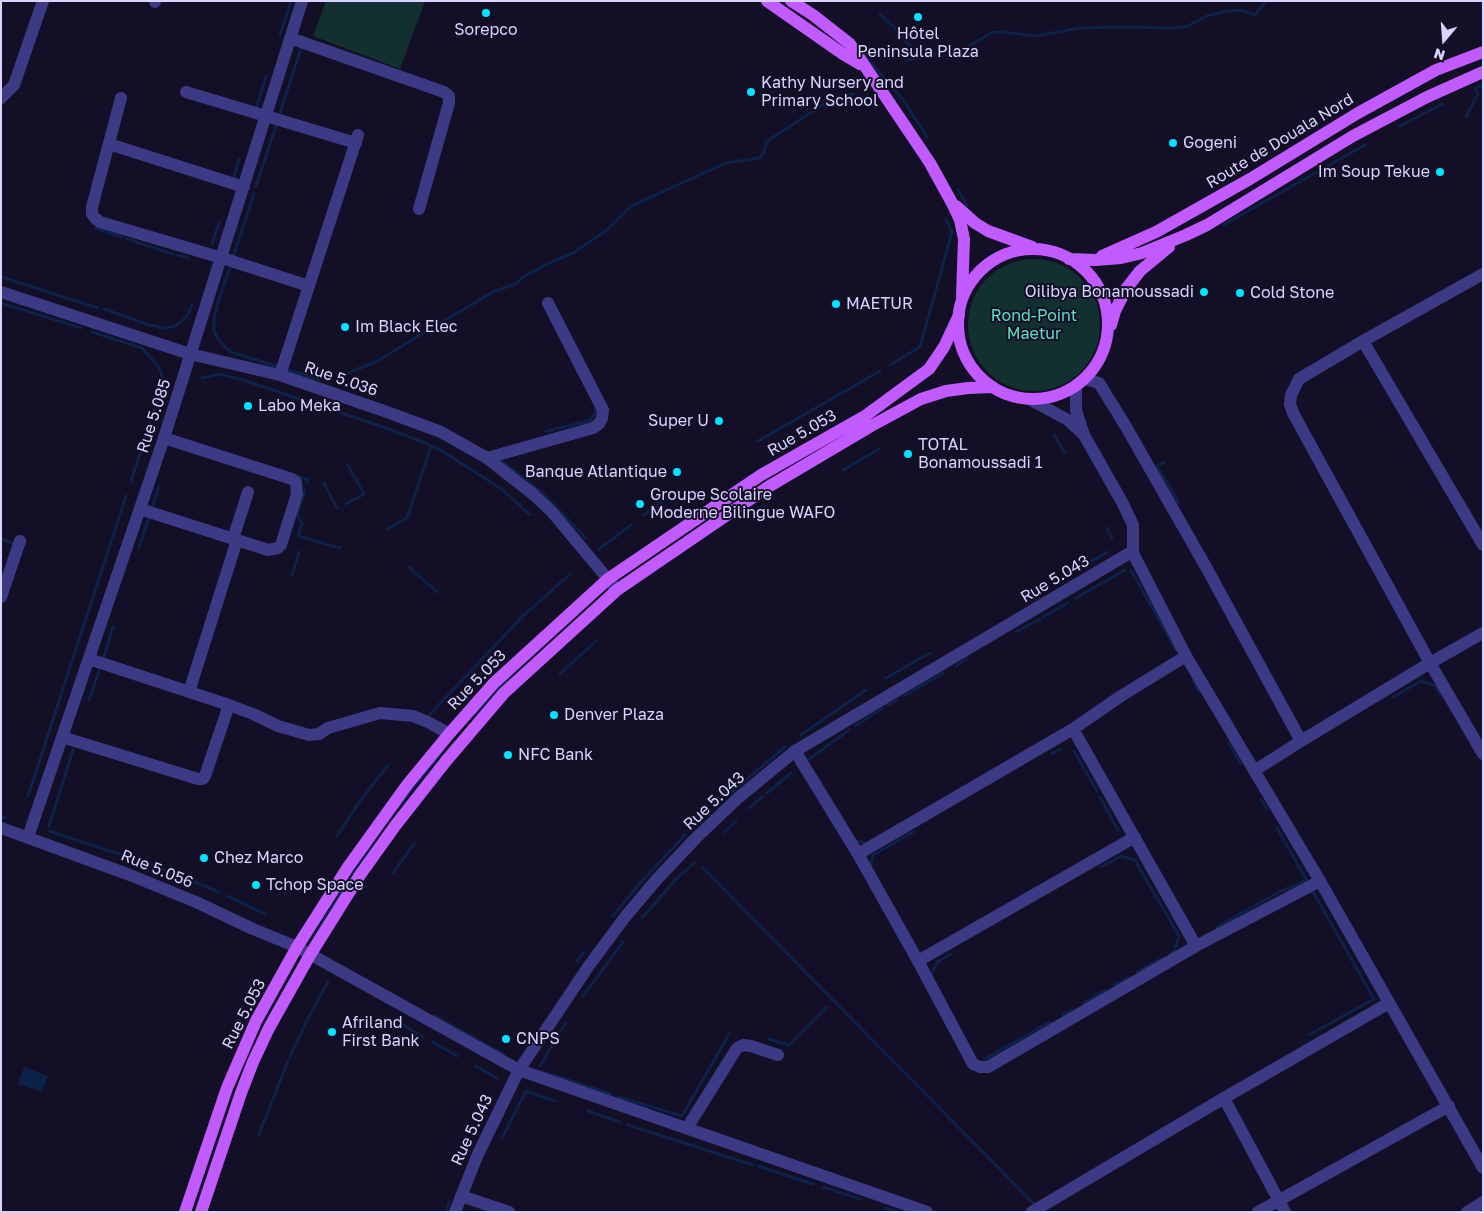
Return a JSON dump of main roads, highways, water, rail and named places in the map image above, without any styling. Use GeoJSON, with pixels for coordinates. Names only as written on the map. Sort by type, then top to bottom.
{"type":"FeatureCollection","features":[{"type":"Feature","properties":{"kind":"main road"},"geometry":{"type":"LineString","coordinates":[[791,1],[814,15],[850,44],[862,65],[930,163],[952,203],[960,220],[964,239],[959,336],[965,356],[977,373],[993,387],[1010,395],[1029,399],[1053,397],[1080,383],[1097,365],[1105,348],[1115,311],[1140,271],[1158,255],[1186,235]]}},
{"type":"Feature","properties":{"kind":"main road"},"geometry":{"type":"LineString","coordinates":[[769,2],[843,54],[862,65]]}},
{"type":"Feature","properties":{"kind":"main road","name":"Route de Douala Nord"},"geometry":{"type":"LineString","coordinates":[[1096,260],[1156,232],[1250,179],[1358,113],[1436,70],[1483,52]]}},
{"type":"Feature","properties":{"kind":"main road","name":"Route de Douala Nord"},"geometry":{"type":"LineString","coordinates":[[1186,235],[1353,136],[1427,97],[1483,72]]}},
{"type":"Feature","properties":{"kind":"main road"},"geometry":{"type":"LineString","coordinates":[[952,203],[975,223],[988,231],[1021,244],[1057,253],[1070,259],[1087,272],[1100,290],[1107,311],[1108,332]]}},
{"type":"Feature","properties":{"kind":"main road"},"geometry":{"type":"LineString","coordinates":[[1070,259],[1096,260],[1121,258],[1142,253],[1186,235]]}},
{"type":"Feature","properties":{"kind":"main road"},"geometry":{"type":"LineString","coordinates":[[962,300],[974,278],[993,261],[1017,251],[1043,250]]}},
{"type":"Feature","properties":{"kind":"main road","name":"Rue 5.053"},"geometry":{"type":"LineString","coordinates":[[185,1212],[227,1088],[256,1021],[297,948],[348,867],[407,785],[449,734],[494,683],[608,579],[761,475],[865,416],[928,369],[944,347],[959,315]]}},
{"type":"Feature","properties":{"kind":"main road","name":"Rue 5.053"},"geometry":{"type":"LineString","coordinates":[[201,1212],[253,1062],[310,954],[395,826],[446,761],[504,693],[617,590],[768,487],[921,399],[946,391],[993,387]]}},
{"type":"Feature","properties":{"kind":"water"},"geometry":{"type":"Polygon","coordinates":[[[24,1067],[48,1076],[42,1092],[18,1084],[24,1067]]]}},
{"type":"Feature","properties":{"kind":"waterway"},"geometry":{"type":"LineString","coordinates":[[280,35],[291,1]]}},
{"type":"Feature","properties":{"kind":"waterway"},"geometry":{"type":"LineString","coordinates":[[909,60],[969,46],[991,33],[1003,32],[1036,36],[1080,28],[1186,27],[1207,16],[1227,11],[1241,10],[1255,15],[1266,1]]}},
{"type":"Feature","properties":{"kind":"waterway"},"geometry":{"type":"LineString","coordinates":[[880,14],[900,33],[916,53]]}},
{"type":"Feature","properties":{"kind":"waterway"},"geometry":{"type":"LineString","coordinates":[[279,116],[302,45]]}},
{"type":"Feature","properties":{"kind":"waterway"},"geometry":{"type":"LineString","coordinates":[[865,56],[904,101],[927,137]]}},
{"type":"Feature","properties":{"kind":"waterway"},"geometry":{"type":"LineString","coordinates":[[256,109],[266,76]]}},
{"type":"Feature","properties":{"kind":"waterway"},"geometry":{"type":"LineString","coordinates":[[1466,117],[1478,94],[1475,88],[1483,85]]}},
{"type":"Feature","properties":{"kind":"waterway"},"geometry":{"type":"LineString","coordinates":[[336,380],[376,362],[493,292],[515,284],[525,276],[549,263],[573,253],[607,230],[631,206],[726,163],[759,158],[764,153],[766,142],[821,106],[853,94]]}},
{"type":"Feature","properties":{"kind":"waterway"},"geometry":{"type":"LineString","coordinates":[[1400,126],[1442,104]]}},
{"type":"Feature","properties":{"kind":"waterway"},"geometry":{"type":"LineString","coordinates":[[256,186],[277,123]]}},
{"type":"Feature","properties":{"kind":"waterway"},"geometry":{"type":"LineString","coordinates":[[1223,225],[1365,145]]}},
{"type":"Feature","properties":{"kind":"waterway"},"geometry":{"type":"LineString","coordinates":[[234,177],[239,159]]}},
{"type":"Feature","properties":{"kind":"waterway"},"geometry":{"type":"LineString","coordinates":[[958,189],[967,206]]}},
{"type":"Feature","properties":{"kind":"waterway"},"geometry":{"type":"LineString","coordinates":[[233,257],[254,194]]}},
{"type":"Feature","properties":{"kind":"waterway"},"geometry":{"type":"LineString","coordinates":[[890,365],[920,347],[952,232],[946,219]]}},
{"type":"Feature","properties":{"kind":"waterway"},"geometry":{"type":"LineString","coordinates":[[212,244],[219,223]]}},
{"type":"Feature","properties":{"kind":"waterway"},"geometry":{"type":"LineString","coordinates":[[95,228],[122,237]]}},
{"type":"Feature","properties":{"kind":"waterway"},"geometry":{"type":"LineString","coordinates":[[127,239],[173,254]]}},
{"type":"Feature","properties":{"kind":"waterway"},"geometry":{"type":"LineString","coordinates":[[178,255],[188,258]]}},
{"type":"Feature","properties":{"kind":"waterway"},"geometry":{"type":"LineString","coordinates":[[217,305],[231,265]]}},
{"type":"Feature","properties":{"kind":"waterway"},"geometry":{"type":"LineString","coordinates":[[1,277],[98,308]]}},
{"type":"Feature","properties":{"kind":"waterway"},"geometry":{"type":"LineString","coordinates":[[1,303],[81,328]]}},
{"type":"Feature","properties":{"kind":"waterway"},"geometry":{"type":"LineString","coordinates":[[104,309],[149,325],[165,328],[175,326],[182,321],[187,316],[192,305]]}},
{"type":"Feature","properties":{"kind":"waterway"},"geometry":{"type":"LineString","coordinates":[[217,307],[214,331],[224,346],[231,352],[279,367]]}},
{"type":"Feature","properties":{"kind":"waterway"},"geometry":{"type":"LineString","coordinates":[[92,332],[142,348],[159,367],[163,379]]}},
{"type":"Feature","properties":{"kind":"waterway"},"geometry":{"type":"LineString","coordinates":[[286,369],[320,380]]}},
{"type":"Feature","properties":{"kind":"waterway"},"geometry":{"type":"LineString","coordinates":[[758,441],[880,371]]}},
{"type":"Feature","properties":{"kind":"waterway"},"geometry":{"type":"LineString","coordinates":[[202,378],[219,374],[243,380],[425,443],[442,451],[503,490],[530,515]]}},
{"type":"Feature","properties":{"kind":"waterway"},"geometry":{"type":"LineString","coordinates":[[131,481],[162,386]]}},
{"type":"Feature","properties":{"kind":"waterway"},"geometry":{"type":"LineString","coordinates":[[546,431],[589,421],[595,414],[596,408]]}},
{"type":"Feature","properties":{"kind":"waterway"},"geometry":{"type":"LineString","coordinates":[[1054,435],[1065,453]]}},
{"type":"Feature","properties":{"kind":"waterway"},"geometry":{"type":"LineString","coordinates":[[387,529],[407,518],[431,446]]}},
{"type":"Feature","properties":{"kind":"waterway"},"geometry":{"type":"LineString","coordinates":[[843,470],[879,449]]}},
{"type":"Feature","properties":{"kind":"waterway"},"geometry":{"type":"LineString","coordinates":[[498,458],[541,492],[586,538]]}},
{"type":"Feature","properties":{"kind":"waterway"},"geometry":{"type":"LineString","coordinates":[[1164,462],[1157,466],[1178,502]]}},
{"type":"Feature","properties":{"kind":"waterway"},"geometry":{"type":"LineString","coordinates":[[346,504],[364,494],[347,464]]}},
{"type":"Feature","properties":{"kind":"waterway"},"geometry":{"type":"LineString","coordinates":[[297,476],[308,480],[307,482]]}},
{"type":"Feature","properties":{"kind":"waterway"},"geometry":{"type":"LineString","coordinates":[[324,483],[337,508]]}},
{"type":"Feature","properties":{"kind":"waterway"},"geometry":{"type":"LineString","coordinates":[[153,505],[159,486]]}},
{"type":"Feature","properties":{"kind":"waterway"},"geometry":{"type":"LineString","coordinates":[[305,490],[297,515],[302,523],[298,536],[340,548]]}},
{"type":"Feature","properties":{"kind":"waterway"},"geometry":{"type":"LineString","coordinates":[[28,796],[126,496]]}},
{"type":"Feature","properties":{"kind":"waterway"},"geometry":{"type":"LineString","coordinates":[[644,515],[664,500]]}},
{"type":"Feature","properties":{"kind":"waterway"},"geometry":{"type":"LineString","coordinates":[[139,547],[150,515]]}},
{"type":"Feature","properties":{"kind":"waterway"},"geometry":{"type":"LineString","coordinates":[[599,549],[631,525]]}},
{"type":"Feature","properties":{"kind":"waterway"},"geometry":{"type":"LineString","coordinates":[[1107,528],[1112,538]]}},
{"type":"Feature","properties":{"kind":"waterway"},"geometry":{"type":"LineString","coordinates":[[1,539],[15,544]]}},
{"type":"Feature","properties":{"kind":"waterway"},"geometry":{"type":"LineString","coordinates":[[292,575],[299,552]]}},
{"type":"Feature","properties":{"kind":"waterway"},"geometry":{"type":"LineString","coordinates":[[1063,577],[1108,552]]}},
{"type":"Feature","properties":{"kind":"waterway"},"geometry":{"type":"LineString","coordinates":[[409,567],[437,592]]}},
{"type":"Feature","properties":{"kind":"waterway"},"geometry":{"type":"LineString","coordinates":[[1076,598],[1125,570]]}},
{"type":"Feature","properties":{"kind":"waterway"},"geometry":{"type":"LineString","coordinates":[[1131,570],[1176,650]]}},
{"type":"Feature","properties":{"kind":"waterway"},"geometry":{"type":"LineString","coordinates":[[429,715],[523,616],[570,574]]}},
{"type":"Feature","properties":{"kind":"waterway"},"geometry":{"type":"LineString","coordinates":[[1043,617],[1068,603]]}},
{"type":"Feature","properties":{"kind":"waterway"},"geometry":{"type":"LineString","coordinates":[[1016,632],[1040,619]]}},
{"type":"Feature","properties":{"kind":"waterway"},"geometry":{"type":"LineString","coordinates":[[103,659],[113,627]]}},
{"type":"Feature","properties":{"kind":"waterway"},"geometry":{"type":"LineString","coordinates":[[560,674],[596,641]]}},
{"type":"Feature","properties":{"kind":"waterway"},"geometry":{"type":"LineString","coordinates":[[886,678],[930,653]]}},
{"type":"Feature","properties":{"kind":"waterway"},"geometry":{"type":"LineString","coordinates":[[956,666],[967,659]]}},
{"type":"Feature","properties":{"kind":"waterway"},"geometry":{"type":"LineString","coordinates":[[89,700],[100,668]]}},
{"type":"Feature","properties":{"kind":"waterway"},"geometry":{"type":"LineString","coordinates":[[904,696],[943,673]]}},
{"type":"Feature","properties":{"kind":"waterway"},"geometry":{"type":"LineString","coordinates":[[475,714],[509,678]]}},
{"type":"Feature","properties":{"kind":"waterway"},"geometry":{"type":"LineString","coordinates":[[1193,680],[1199,691]]}},
{"type":"Feature","properties":{"kind":"waterway"},"geometry":{"type":"LineString","coordinates":[[1393,697],[1421,681],[1434,685],[1441,695]]}},
{"type":"Feature","properties":{"kind":"waterway"},"geometry":{"type":"LineString","coordinates":[[801,735],[866,690]]}},
{"type":"Feature","properties":{"kind":"waterway"},"geometry":{"type":"LineString","coordinates":[[888,705],[897,700]]}},
{"type":"Feature","properties":{"kind":"waterway"},"geometry":{"type":"LineString","coordinates":[[855,726],[883,708]]}},
{"type":"Feature","properties":{"kind":"waterway"},"geometry":{"type":"LineString","coordinates":[[808,760],[849,730]]}},
{"type":"Feature","properties":{"kind":"waterway"},"geometry":{"type":"LineString","coordinates":[[1229,744],[1241,764]]}},
{"type":"Feature","properties":{"kind":"waterway"},"geometry":{"type":"LineString","coordinates":[[728,795],[785,747]]}},
{"type":"Feature","properties":{"kind":"waterway"},"geometry":{"type":"LineString","coordinates":[[1052,754],[1061,749]]}},
{"type":"Feature","properties":{"kind":"waterway"},"geometry":{"type":"LineString","coordinates":[[49,826],[73,750]]}},
{"type":"Feature","properties":{"kind":"waterway"},"geometry":{"type":"LineString","coordinates":[[396,810],[443,750]]}},
{"type":"Feature","properties":{"kind":"waterway"},"geometry":{"type":"LineString","coordinates":[[1074,751],[1097,791]]}},
{"type":"Feature","properties":{"kind":"waterway"},"geometry":{"type":"LineString","coordinates":[[337,836],[360,801],[388,765]]}},
{"type":"Feature","properties":{"kind":"waterway"},"geometry":{"type":"LineString","coordinates":[[767,793],[791,773]]}},
{"type":"Feature","properties":{"kind":"waterway"},"geometry":{"type":"LineString","coordinates":[[749,808],[763,796]]}},
{"type":"Feature","properties":{"kind":"waterway"},"geometry":{"type":"LineString","coordinates":[[1100,797],[1118,830]]}},
{"type":"Feature","properties":{"kind":"waterway"},"geometry":{"type":"LineString","coordinates":[[1261,800],[1267,809]]}},
{"type":"Feature","properties":{"kind":"waterway"},"geometry":{"type":"LineString","coordinates":[[1,816],[5,818]]}},
{"type":"Feature","properties":{"kind":"waterway"},"geometry":{"type":"LineString","coordinates":[[724,832],[736,821]]}},
{"type":"Feature","properties":{"kind":"waterway"},"geometry":{"type":"LineString","coordinates":[[1277,828],[1309,884]]}},
{"type":"Feature","properties":{"kind":"waterway"},"geometry":{"type":"LineString","coordinates":[[49,831],[147,863],[219,892]]}},
{"type":"Feature","properties":{"kind":"waterway"},"geometry":{"type":"LineString","coordinates":[[870,868],[873,855],[913,832]]}},
{"type":"Feature","properties":{"kind":"waterway"},"geometry":{"type":"LineString","coordinates":[[613,916],[640,883],[685,835]]}},
{"type":"Feature","properties":{"kind":"waterway"},"geometry":{"type":"LineString","coordinates":[[854,840],[867,842]]}},
{"type":"Feature","properties":{"kind":"waterway"},"geometry":{"type":"LineString","coordinates":[[393,873],[414,844]]}},
{"type":"Feature","properties":{"kind":"waterway"},"geometry":{"type":"LineString","coordinates":[[351,875],[371,846]]}},
{"type":"Feature","properties":{"kind":"waterway"},"geometry":{"type":"LineString","coordinates":[[1101,867],[1121,856],[1135,860],[1179,936],[1174,952],[1170,954]]}},
{"type":"Feature","properties":{"kind":"waterway"},"geometry":{"type":"LineString","coordinates":[[642,918],[676,879],[694,863]]}},
{"type":"Feature","properties":{"kind":"waterway"},"geometry":{"type":"LineString","coordinates":[[703,868],[1036,1206]]}},
{"type":"Feature","properties":{"kind":"waterway"},"geometry":{"type":"LineString","coordinates":[[1217,927],[1279,892],[1307,880]]}},
{"type":"Feature","properties":{"kind":"waterway"},"geometry":{"type":"LineString","coordinates":[[1309,1035],[1374,999],[1312,890]]}},
{"type":"Feature","properties":{"kind":"waterway"},"geometry":{"type":"LineString","coordinates":[[311,942],[341,892]]}},
{"type":"Feature","properties":{"kind":"waterway"},"geometry":{"type":"LineString","coordinates":[[227,896],[265,914]]}},
{"type":"Feature","properties":{"kind":"waterway"},"geometry":{"type":"LineString","coordinates":[[583,996],[623,942]]}},
{"type":"Feature","properties":{"kind":"waterway"},"geometry":{"type":"LineString","coordinates":[[577,961],[584,952]]}},
{"type":"Feature","properties":{"kind":"waterway"},"geometry":{"type":"LineString","coordinates":[[931,976],[937,962],[951,954]]}},
{"type":"Feature","properties":{"kind":"waterway"},"geometry":{"type":"LineString","coordinates":[[1137,972],[1163,958]]}},
{"type":"Feature","properties":{"kind":"waterway"},"geometry":{"type":"LineString","coordinates":[[1115,985],[1129,977]]}},
{"type":"Feature","properties":{"kind":"waterway"},"geometry":{"type":"LineString","coordinates":[[290,1057],[307,1020],[328,982]]}},
{"type":"Feature","properties":{"kind":"waterway"},"geometry":{"type":"LineString","coordinates":[[1083,1003],[1106,990]]}},
{"type":"Feature","properties":{"kind":"waterway"},"geometry":{"type":"LineString","coordinates":[[769,1039],[789,1045],[827,1007]]}},
{"type":"Feature","properties":{"kind":"waterway"},"geometry":{"type":"LineString","coordinates":[[1063,1015],[1071,1010]]}},
{"type":"Feature","properties":{"kind":"waterway"},"geometry":{"type":"LineString","coordinates":[[435,1016],[503,1054]]}},
{"type":"Feature","properties":{"kind":"waterway"},"geometry":{"type":"LineString","coordinates":[[985,1059],[1050,1022]]}},
{"type":"Feature","properties":{"kind":"waterway"},"geometry":{"type":"LineString","coordinates":[[400,1023],[423,1037]]}},
{"type":"Feature","properties":{"kind":"waterway"},"geometry":{"type":"LineString","coordinates":[[558,1035],[566,1023]]}},
{"type":"Feature","properties":{"kind":"waterway"},"geometry":{"type":"LineString","coordinates":[[619,1097],[682,1116],[729,1034]]}},
{"type":"Feature","properties":{"kind":"waterway"},"geometry":{"type":"LineString","coordinates":[[433,1042],[457,1056]]}},
{"type":"Feature","properties":{"kind":"waterway"},"geometry":{"type":"LineString","coordinates":[[540,1066],[554,1042]]}},
{"type":"Feature","properties":{"kind":"waterway"},"geometry":{"type":"LineString","coordinates":[[259,1134],[288,1061]]}},
{"type":"Feature","properties":{"kind":"waterway"},"geometry":{"type":"LineString","coordinates":[[476,1066],[497,1078]]}},
{"type":"Feature","properties":{"kind":"waterway"},"geometry":{"type":"LineString","coordinates":[[540,1071],[587,1086]]}},
{"type":"Feature","properties":{"kind":"waterway"},"geometry":{"type":"LineString","coordinates":[[590,1087],[611,1094]]}},
{"type":"Feature","properties":{"kind":"waterway"},"geometry":{"type":"LineString","coordinates":[[502,1138],[526,1091],[555,1101]]}},
{"type":"Feature","properties":{"kind":"waterway"},"geometry":{"type":"LineString","coordinates":[[588,1111],[620,1122]]}},
{"type":"Feature","properties":{"kind":"waterway"},"geometry":{"type":"LineString","coordinates":[[628,1125],[753,1165]]}},
{"type":"Feature","properties":{"kind":"waterway"},"geometry":{"type":"LineString","coordinates":[[758,1166],[813,1184]]}},
{"type":"Feature","properties":{"kind":"waterway"},"geometry":{"type":"LineString","coordinates":[[823,1187],[860,1199]]}},
{"type":"Feature","properties":{"kind":"waterway"},"geometry":{"type":"LineString","coordinates":[[446,1212],[449,1202]]}},
{"type":"Feature","properties":{"kind":"waterway"},"geometry":{"type":"LineString","coordinates":[[885,1208],[898,1212]]}},
{"type":"Feature","properties":{"kind":"place","name":"Sorepco"},"geometry":{"type":"Point","coordinates":[486,13]}},
{"type":"Feature","properties":{"kind":"place","name":"Hôtel Peninsula Plaza"},"geometry":{"type":"Point","coordinates":[918,17]}},
{"type":"Feature","properties":{"kind":"place","name":"Kathy Nursery and Primary School"},"geometry":{"type":"Point","coordinates":[751,92]}},
{"type":"Feature","properties":{"kind":"place","name":"Gogeni"},"geometry":{"type":"Point","coordinates":[1173,143]}},
{"type":"Feature","properties":{"kind":"place","name":"Im Soup Tekue"},"geometry":{"type":"Point","coordinates":[1440,172]}},
{"type":"Feature","properties":{"kind":"place","name":"Oilibya Bonamoussadi"},"geometry":{"type":"Point","coordinates":[1204,292]}},
{"type":"Feature","properties":{"kind":"place","name":"Cold Stone"},"geometry":{"type":"Point","coordinates":[1240,293]}},
{"type":"Feature","properties":{"kind":"place","name":"MAETUR"},"geometry":{"type":"Point","coordinates":[836,304]}},
{"type":"Feature","properties":{"kind":"place","name":"Im Black Elec"},"geometry":{"type":"Point","coordinates":[345,327]}},
{"type":"Feature","properties":{"kind":"place","name":"Labo Meka"},"geometry":{"type":"Point","coordinates":[248,406]}},
{"type":"Feature","properties":{"kind":"place","name":"Super U"},"geometry":{"type":"Point","coordinates":[719,421]}},
{"type":"Feature","properties":{"kind":"place","name":"TOTAL Bonamoussadi 1"},"geometry":{"type":"Point","coordinates":[908,454]}},
{"type":"Feature","properties":{"kind":"place","name":"Banque Atlantique"},"geometry":{"type":"Point","coordinates":[677,472]}},
{"type":"Feature","properties":{"kind":"place","name":"Groupe Scolaire Moderne Bilingue WAFO"},"geometry":{"type":"Point","coordinates":[640,504]}},
{"type":"Feature","properties":{"kind":"place","name":"Denver Plaza"},"geometry":{"type":"Point","coordinates":[554,715]}},
{"type":"Feature","properties":{"kind":"place","name":"NFC Bank"},"geometry":{"type":"Point","coordinates":[508,755]}},
{"type":"Feature","properties":{"kind":"place","name":"Chez Marco"},"geometry":{"type":"Point","coordinates":[204,858]}},
{"type":"Feature","properties":{"kind":"place","name":"Tchop Space"},"geometry":{"type":"Point","coordinates":[256,885]}},
{"type":"Feature","properties":{"kind":"place","name":"Afriland First Bank"},"geometry":{"type":"Point","coordinates":[332,1032]}},
{"type":"Feature","properties":{"kind":"place","name":"CNPS"},"geometry":{"type":"Point","coordinates":[506,1039]}},
{"type":"Feature","properties":{"kind":"park label","name":"Rond-Point Maetur"},"geometry":{"type":"Point","coordinates":[1034,325]}}]}
